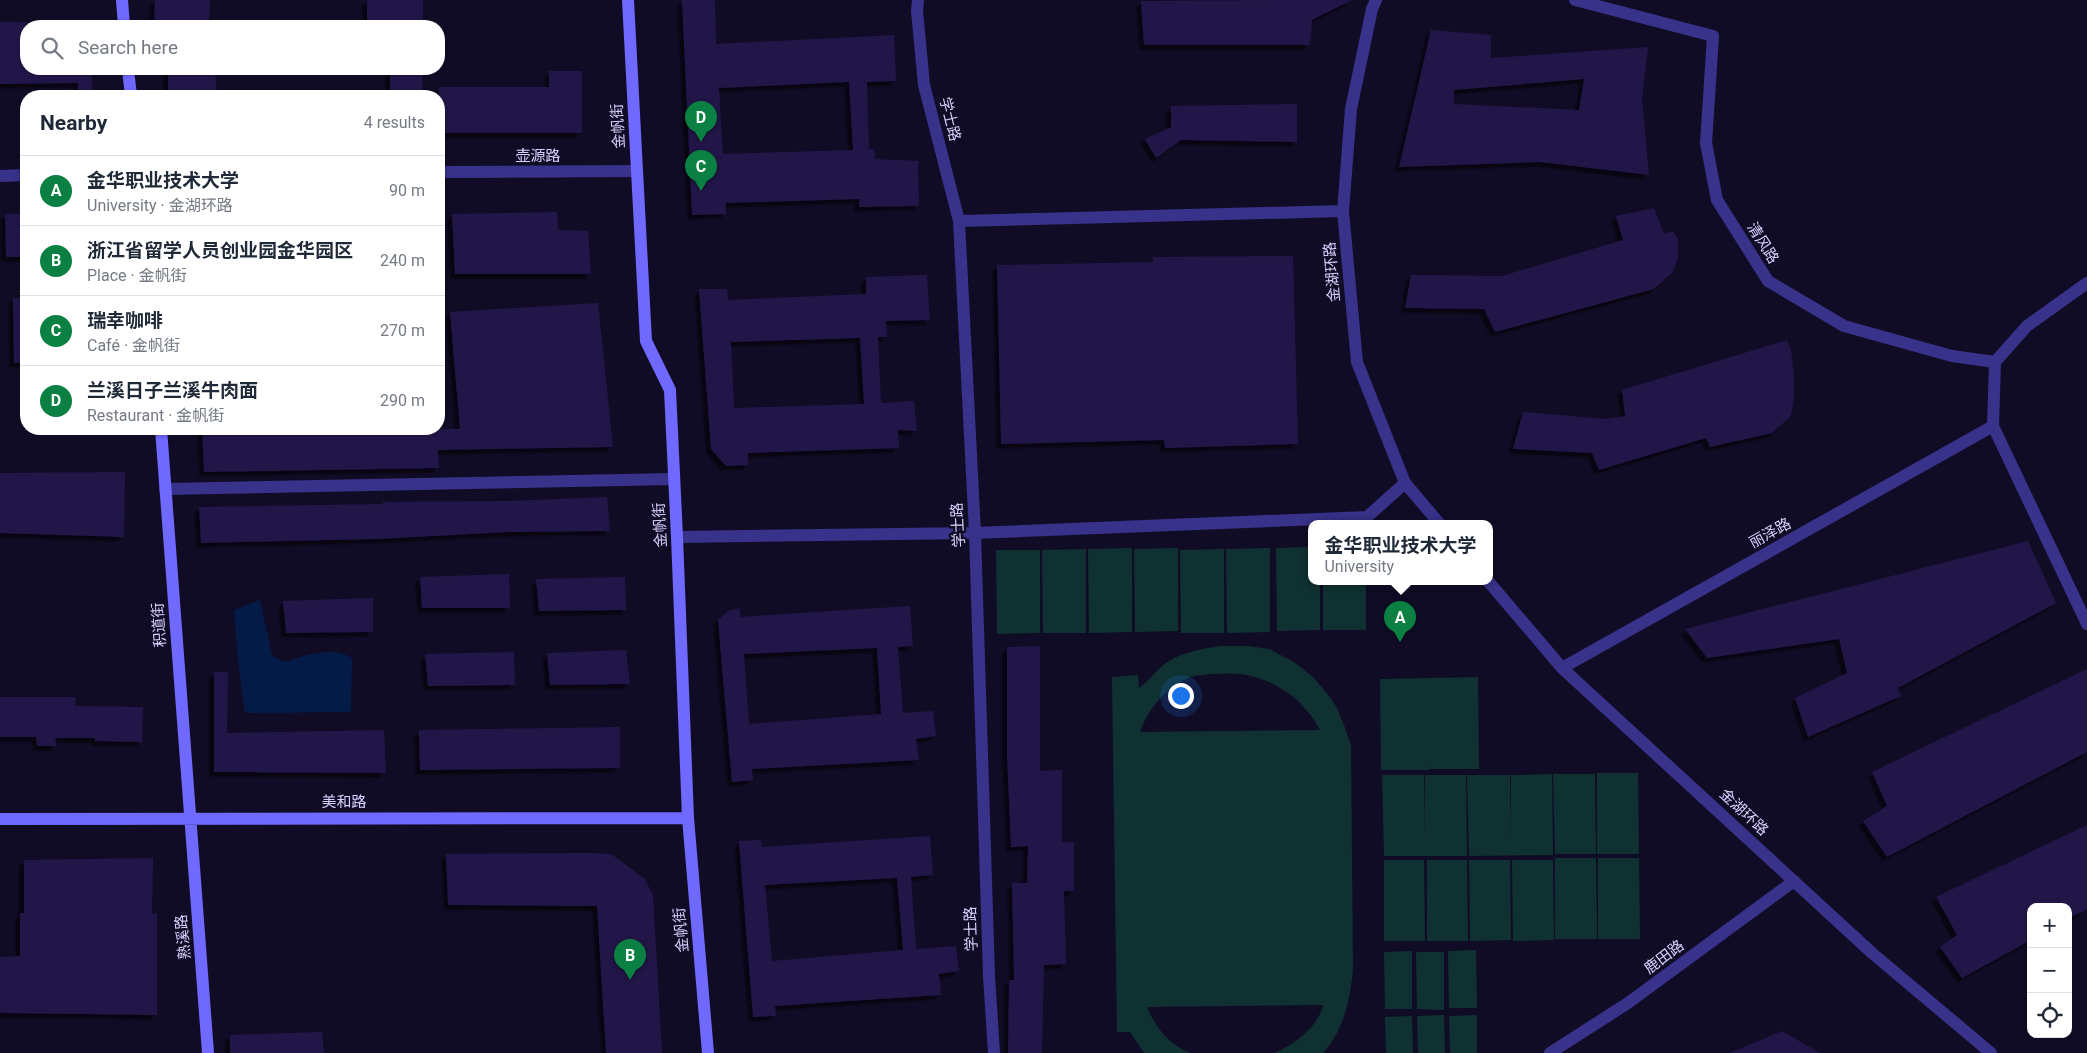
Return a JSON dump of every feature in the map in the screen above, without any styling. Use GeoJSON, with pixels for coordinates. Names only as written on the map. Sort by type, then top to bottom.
{"type":"FeatureCollection","features":[{"type":"Feature","properties":{"kind":"street"},"geometry":{"type":"LineString","coordinates":[[122,0],[124,20]]}},
{"type":"Feature","properties":{"kind":"street","name":"金帆街"},"geometry":{"type":"LineString","coordinates":[[628,0],[646,341],[670,390],[688,818],[708,1053]]}},
{"type":"Feature","properties":{"kind":"street","name":"学士路"},"geometry":{"type":"LineString","coordinates":[[918,0],[917,11],[924,85],[959,222],[975,533],[988,966],[994,1053]]}},
{"type":"Feature","properties":{"kind":"street","name":"金湖环路"},"geometry":{"type":"LineString","coordinates":[[1376,0],[1372,9],[1351,109],[1343,211],[1357,362],[1405,483],[1436,520]]}},
{"type":"Feature","properties":{"kind":"street","name":"清风路"},"geometry":{"type":"LineString","coordinates":[[1575,0],[1714,36],[1706,143],[1717,200],[1768,281],[1844,326],[1952,356],[1995,362]]}},
{"type":"Feature","properties":{"kind":"street"},"geometry":{"type":"LineString","coordinates":[[129,75],[130,90]]}},
{"type":"Feature","properties":{"kind":"street","name":"壶源路"},"geometry":{"type":"LineString","coordinates":[[445,172],[637,172]]}},
{"type":"Feature","properties":{"kind":"street"},"geometry":{"type":"LineString","coordinates":[[0,176],[20,175]]}},
{"type":"Feature","properties":{"kind":"street"},"geometry":{"type":"LineString","coordinates":[[959,222],[1343,211]]}},
{"type":"Feature","properties":{"kind":"street"},"geometry":{"type":"LineString","coordinates":[[2087,283],[2027,326],[1995,362],[1993,426],[2087,624]]}},
{"type":"Feature","properties":{"kind":"street","name":"丽泽路"},"geometry":{"type":"LineString","coordinates":[[1562,668],[1993,426]]}},
{"type":"Feature","properties":{"kind":"street","name":"积道街"},"geometry":{"type":"LineString","coordinates":[[161,435],[190,818]]}},
{"type":"Feature","properties":{"kind":"street"},"geometry":{"type":"LineString","coordinates":[[165,488],[674,479]]}},
{"type":"Feature","properties":{"kind":"street"},"geometry":{"type":"LineString","coordinates":[[677,537],[975,533],[1367,517],[1405,483]]}},
{"type":"Feature","properties":{"kind":"street","name":"金湖环路"},"geometry":{"type":"LineString","coordinates":[[1491,585],[1562,668],[1872,953],[1991,1053]]}},
{"type":"Feature","properties":{"kind":"street","name":"熟溪路"},"geometry":{"type":"LineString","coordinates":[[190,818],[208,1053]]}},
{"type":"Feature","properties":{"kind":"street","name":"美和路"},"geometry":{"type":"LineString","coordinates":[[0,819],[688,818]]}},
{"type":"Feature","properties":{"kind":"street","name":"鹿田路"},"geometry":{"type":"LineString","coordinates":[[1550,1053],[1628,1003],[1794,881]]}},
{"type":"Feature","properties":{"kind":"green space"},"geometry":{"type":"Polygon","coordinates":[[[1308,547],[1308,585],[1320,585],[1320,630],[1277,631],[1276,548],[1308,547]]]}},
{"type":"Feature","properties":{"kind":"green space"},"geometry":{"type":"Polygon","coordinates":[[[1132,548],[1132,632],[1089,633],[1088,549],[1132,548]]]}},
{"type":"Feature","properties":{"kind":"green space"},"geometry":{"type":"Polygon","coordinates":[[[1178,548],[1178,631],[1135,632],[1134,549],[1178,548]]]}},
{"type":"Feature","properties":{"kind":"green space"},"geometry":{"type":"Polygon","coordinates":[[[1270,548],[1270,632],[1227,633],[1226,549],[1270,548]]]}},
{"type":"Feature","properties":{"kind":"green space"},"geometry":{"type":"Polygon","coordinates":[[[1086,549],[1086,633],[1043,633],[1042,550],[1086,549]]]}},
{"type":"Feature","properties":{"kind":"green space"},"geometry":{"type":"Polygon","coordinates":[[[1224,549],[1224,633],[1181,633],[1180,550],[1224,549]]]}},
{"type":"Feature","properties":{"kind":"green space"},"geometry":{"type":"Polygon","coordinates":[[[996,550],[1040,550],[1040,633],[997,634],[996,550]]]}},
{"type":"Feature","properties":{"kind":"green space"},"geometry":{"type":"Polygon","coordinates":[[[1323,585],[1366,585],[1366,630],[1323,630],[1323,585]]]}},
{"type":"Feature","properties":{"kind":"green space"},"geometry":{"type":"Polygon","coordinates":[[[1221,646],[1248,646],[1269,649],[1294,662],[1313,677],[1336,706],[1351,746],[1353,970],[1345,1014],[1336,1035],[1323,1053],[1275,1053],[1305,1034],[1316,1021],[1323,1005],[1147,1007],[1154,1022],[1169,1040],[1190,1053],[1144,1053],[1130,1032],[1117,1032],[1112,677],[1138,675],[1139,688],[1172,659],[1196,650],[1221,646]],[[1214,674],[1191,677],[1166,692],[1153,707],[1140,732],[1320,730],[1306,709],[1276,685],[1252,676],[1214,674]]]}},
{"type":"Feature","properties":{"kind":"green space"},"geometry":{"type":"Polygon","coordinates":[[[1478,677],[1479,769],[1430,769],[1430,767],[1429,770],[1381,770],[1380,679],[1478,677]]]}},
{"type":"Feature","properties":{"kind":"green space"},"geometry":{"type":"Polygon","coordinates":[[[1597,773],[1638,773],[1639,854],[1597,854],[1597,773]]]}},
{"type":"Feature","properties":{"kind":"green space"},"geometry":{"type":"Polygon","coordinates":[[[1552,774],[1553,855],[1469,856],[1467,775],[1510,775],[1511,840],[1511,775],[1552,774]]]}},
{"type":"Feature","properties":{"kind":"green space"},"geometry":{"type":"Polygon","coordinates":[[[1553,774],[1595,774],[1596,854],[1555,854],[1553,774]]]}},
{"type":"Feature","properties":{"kind":"green space"},"geometry":{"type":"Polygon","coordinates":[[[1382,775],[1424,775],[1425,836],[1425,775],[1466,775],[1467,856],[1384,856],[1382,775]]]}},
{"type":"Feature","properties":{"kind":"green space"},"geometry":{"type":"Polygon","coordinates":[[[1555,858],[1596,858],[1597,939],[1555,939],[1555,858]]]}},
{"type":"Feature","properties":{"kind":"green space"},"geometry":{"type":"Polygon","coordinates":[[[1598,858],[1639,858],[1640,939],[1598,939],[1598,858]]]}},
{"type":"Feature","properties":{"kind":"green space"},"geometry":{"type":"Polygon","coordinates":[[[1384,860],[1424,860],[1425,941],[1384,941],[1384,860]]]}},
{"type":"Feature","properties":{"kind":"green space"},"geometry":{"type":"Polygon","coordinates":[[[1427,860],[1467,860],[1468,941],[1427,941],[1427,860]]]}},
{"type":"Feature","properties":{"kind":"green space"},"geometry":{"type":"Polygon","coordinates":[[[1469,860],[1510,860],[1511,940],[1470,941],[1469,860]]]}},
{"type":"Feature","properties":{"kind":"green space"},"geometry":{"type":"Polygon","coordinates":[[[1512,860],[1553,860],[1554,940],[1513,941],[1512,860]]]}},
{"type":"Feature","properties":{"kind":"green space"},"geometry":{"type":"Polygon","coordinates":[[[1476,950],[1477,1008],[1449,1008],[1448,951],[1476,950]]]}},
{"type":"Feature","properties":{"kind":"green space"},"geometry":{"type":"Polygon","coordinates":[[[1412,951],[1412,1009],[1385,1009],[1384,952],[1412,951]]]}},
{"type":"Feature","properties":{"kind":"green space"},"geometry":{"type":"Polygon","coordinates":[[[1416,952],[1444,952],[1444,1010],[1417,1009],[1416,952]]]}},
{"type":"Feature","properties":{"kind":"green space"},"geometry":{"type":"Polygon","coordinates":[[[1444,1015],[1445,1053],[1418,1053],[1417,1016],[1444,1015]]]}},
{"type":"Feature","properties":{"kind":"green space"},"geometry":{"type":"Polygon","coordinates":[[[1477,1015],[1477,1053],[1450,1053],[1449,1016],[1477,1015]]]}},
{"type":"Feature","properties":{"kind":"green space"},"geometry":{"type":"Polygon","coordinates":[[[1412,1016],[1413,1053],[1386,1053],[1385,1017],[1412,1016]]]}},
{"type":"Feature","properties":{"kind":"water"},"geometry":{"type":"Polygon","coordinates":[[[260,600],[272,655],[283,662],[327,652],[344,654],[352,658],[351,712],[245,713],[234,610],[260,600]]]}},
{"type":"Feature","properties":{"kind":"building"},"geometry":{"type":"Polygon","coordinates":[[[155,0],[210,0],[209,20],[154,20],[155,0]]]}},
{"type":"Feature","properties":{"kind":"building"},"geometry":{"type":"Polygon","coordinates":[[[367,0],[423,0],[423,20],[367,20],[367,0]]]}},
{"type":"Feature","properties":{"kind":"building"},"geometry":{"type":"Polygon","coordinates":[[[682,0],[715,0],[716,44],[894,35],[896,81],[867,82],[869,149],[874,149],[875,159],[918,161],[919,206],[859,207],[859,199],[726,203],[726,214],[692,215],[682,0]],[[849,82],[719,88],[723,154],[853,150],[849,82]]]}},
{"type":"Feature","properties":{"kind":"building"},"geometry":{"type":"Polygon","coordinates":[[[1352,0],[1312,20],[1310,45],[1144,45],[1141,1],[1352,0]]]}},
{"type":"Feature","properties":{"kind":"building"},"geometry":{"type":"Polygon","coordinates":[[[0,22],[20,22],[20,75],[92,75],[92,90],[77,90],[78,83],[0,84],[0,22]]]}},
{"type":"Feature","properties":{"kind":"building"},"geometry":{"type":"Polygon","coordinates":[[[1431,30],[1491,35],[1491,58],[1648,47],[1642,99],[1649,175],[1540,162],[1399,167],[1431,30]],[[1584,79],[1454,90],[1454,104],[1579,110],[1584,79]]]}},
{"type":"Feature","properties":{"kind":"building"},"geometry":{"type":"Polygon","coordinates":[[[549,71],[582,71],[582,133],[445,133],[445,90],[439,90],[439,87],[549,87],[549,71]]]}},
{"type":"Feature","properties":{"kind":"building"},"geometry":{"type":"Polygon","coordinates":[[[168,75],[215,75],[217,90],[168,90],[168,75]]]}},
{"type":"Feature","properties":{"kind":"building"},"geometry":{"type":"Polygon","coordinates":[[[390,75],[423,75],[422,90],[390,90],[390,75]]]}},
{"type":"Feature","properties":{"kind":"building"},"geometry":{"type":"Polygon","coordinates":[[[1297,104],[1297,142],[1181,140],[1156,158],[1145,139],[1171,127],[1171,106],[1297,104]]]}},
{"type":"Feature","properties":{"kind":"building"},"geometry":{"type":"Polygon","coordinates":[[[1654,208],[1664,234],[1673,231],[1678,239],[1678,258],[1672,273],[1654,289],[1495,332],[1484,309],[1405,308],[1411,275],[1502,276],[1623,240],[1616,216],[1654,208]]]}},
{"type":"Feature","properties":{"kind":"building"},"geometry":{"type":"Polygon","coordinates":[[[557,212],[558,230],[588,231],[591,274],[455,274],[452,214],[557,212]]]}},
{"type":"Feature","properties":{"kind":"building"},"geometry":{"type":"Polygon","coordinates":[[[5,214],[20,214],[20,257],[6,257],[5,214]]]}},
{"type":"Feature","properties":{"kind":"building"},"geometry":{"type":"Polygon","coordinates":[[[1293,256],[1298,444],[1165,448],[1164,440],[1001,444],[997,265],[1153,262],[1153,257],[1293,256]]]}},
{"type":"Feature","properties":{"kind":"building"},"geometry":{"type":"Polygon","coordinates":[[[927,275],[930,320],[886,321],[887,337],[878,337],[881,403],[914,401],[917,431],[898,430],[899,448],[748,453],[748,465],[726,466],[711,449],[699,289],[727,289],[728,300],[866,294],[866,277],[927,275]],[[860,338],[731,342],[734,408],[864,404],[860,338]]]}},
{"type":"Feature","properties":{"kind":"building"},"geometry":{"type":"Polygon","coordinates":[[[13,298],[20,298],[20,363],[14,363],[13,298]]]}},
{"type":"Feature","properties":{"kind":"building"},"geometry":{"type":"Polygon","coordinates":[[[598,303],[613,447],[438,450],[439,468],[204,472],[202,435],[445,435],[445,429],[460,429],[450,312],[598,303]]]}},
{"type":"Feature","properties":{"kind":"building"},"geometry":{"type":"Polygon","coordinates":[[[1787,340],[1791,350],[1794,377],[1794,397],[1791,416],[1772,433],[1710,447],[1706,438],[1599,470],[1592,453],[1513,449],[1523,412],[1606,419],[1625,416],[1622,390],[1787,340]]]}},
{"type":"Feature","properties":{"kind":"building"},"geometry":{"type":"Polygon","coordinates":[[[125,472],[124,537],[0,533],[0,473],[125,472]]]}},
{"type":"Feature","properties":{"kind":"building"},"geometry":{"type":"Polygon","coordinates":[[[607,497],[610,531],[510,532],[376,539],[201,543],[199,507],[508,501],[607,497]]]}},
{"type":"Feature","properties":{"kind":"building"},"geometry":{"type":"Polygon","coordinates":[[[2028,541],[2056,603],[1898,688],[1901,696],[1808,737],[1795,698],[1847,673],[1839,639],[1707,658],[1685,629],[2028,541]]]}},
{"type":"Feature","properties":{"kind":"building"},"geometry":{"type":"Polygon","coordinates":[[[509,574],[510,608],[422,608],[420,577],[509,574]]]}},
{"type":"Feature","properties":{"kind":"building"},"geometry":{"type":"Polygon","coordinates":[[[625,577],[626,610],[539,611],[536,579],[625,577]]]}},
{"type":"Feature","properties":{"kind":"building"},"geometry":{"type":"Polygon","coordinates":[[[373,598],[373,632],[286,633],[283,601],[373,598]]]}},
{"type":"Feature","properties":{"kind":"building"},"geometry":{"type":"Polygon","coordinates":[[[910,606],[913,646],[898,647],[903,713],[933,711],[936,736],[916,739],[919,760],[752,769],[753,780],[732,782],[718,620],[728,611],[740,608],[740,617],[910,606]],[[877,648],[744,654],[749,724],[881,714],[877,648]]]}},
{"type":"Feature","properties":{"kind":"building"},"geometry":{"type":"Polygon","coordinates":[[[1040,646],[1040,771],[1062,770],[1062,842],[1074,842],[1074,891],[1064,891],[1066,964],[1044,965],[1042,1053],[1008,1053],[1009,980],[1014,980],[1012,883],[1027,883],[1028,846],[1011,847],[1007,755],[1007,647],[1040,646]]]}},
{"type":"Feature","properties":{"kind":"building"},"geometry":{"type":"Polygon","coordinates":[[[626,650],[630,684],[550,685],[547,653],[626,650]]]}},
{"type":"Feature","properties":{"kind":"building"},"geometry":{"type":"Polygon","coordinates":[[[514,652],[515,685],[428,686],[425,654],[514,652]]]}},
{"type":"Feature","properties":{"kind":"building"},"geometry":{"type":"Polygon","coordinates":[[[2087,669],[2087,752],[1887,857],[1863,821],[1887,806],[1872,772],[2087,669]]]}},
{"type":"Feature","properties":{"kind":"building"},"geometry":{"type":"Polygon","coordinates":[[[214,672],[228,672],[227,733],[384,730],[386,773],[214,772],[214,672]]]}},
{"type":"Feature","properties":{"kind":"building"},"geometry":{"type":"Polygon","coordinates":[[[0,697],[76,697],[75,706],[143,707],[142,742],[95,741],[95,738],[55,738],[57,746],[37,746],[36,737],[0,737],[0,697]]]}},
{"type":"Feature","properties":{"kind":"building"},"geometry":{"type":"Polygon","coordinates":[[[620,727],[620,768],[420,770],[419,730],[620,727]]]}},
{"type":"Feature","properties":{"kind":"building"},"geometry":{"type":"Polygon","coordinates":[[[2087,825],[2087,909],[2072,917],[2072,903],[2027,903],[2027,942],[1962,978],[1940,947],[1957,935],[1936,897],[2087,825]]]}},
{"type":"Feature","properties":{"kind":"building"},"geometry":{"type":"Polygon","coordinates":[[[930,836],[933,875],[911,877],[916,949],[956,946],[959,971],[939,974],[941,995],[775,1006],[776,1016],[753,1017],[739,841],[761,840],[762,847],[930,836]],[[897,878],[765,885],[772,961],[903,950],[897,878]]]}},
{"type":"Feature","properties":{"kind":"building"},"geometry":{"type":"Polygon","coordinates":[[[446,854],[611,854],[645,879],[653,895],[662,1053],[606,1053],[597,906],[448,905],[446,854]]]}},
{"type":"Feature","properties":{"kind":"building"},"geometry":{"type":"Polygon","coordinates":[[[153,858],[152,914],[157,914],[157,1015],[0,1013],[0,957],[20,956],[20,913],[24,913],[24,860],[153,858]]]}},
{"type":"Feature","properties":{"kind":"building"},"geometry":{"type":"Polygon","coordinates":[[[1782,1031],[1820,1053],[1730,1053],[1782,1031]]]}},
{"type":"Feature","properties":{"kind":"building"},"geometry":{"type":"Polygon","coordinates":[[[322,1032],[324,1053],[230,1053],[230,1035],[322,1032]]]}},
{"type":"Feature","properties":{"kind":"place","name":"兰溪日子兰溪牛肉面"},"geometry":{"type":"Point","coordinates":[701,142]}},
{"type":"Feature","properties":{"kind":"place","name":"瑞幸咖啡"},"geometry":{"type":"Point","coordinates":[701,191]}},
{"type":"Feature","properties":{"kind":"place","name":"金华职业技术大学"},"geometry":{"type":"Point","coordinates":[1400,642]}},
{"type":"Feature","properties":{"kind":"place","name":"浙江省留学人员创业园金华园区"},"geometry":{"type":"Point","coordinates":[630,980]}}]}
